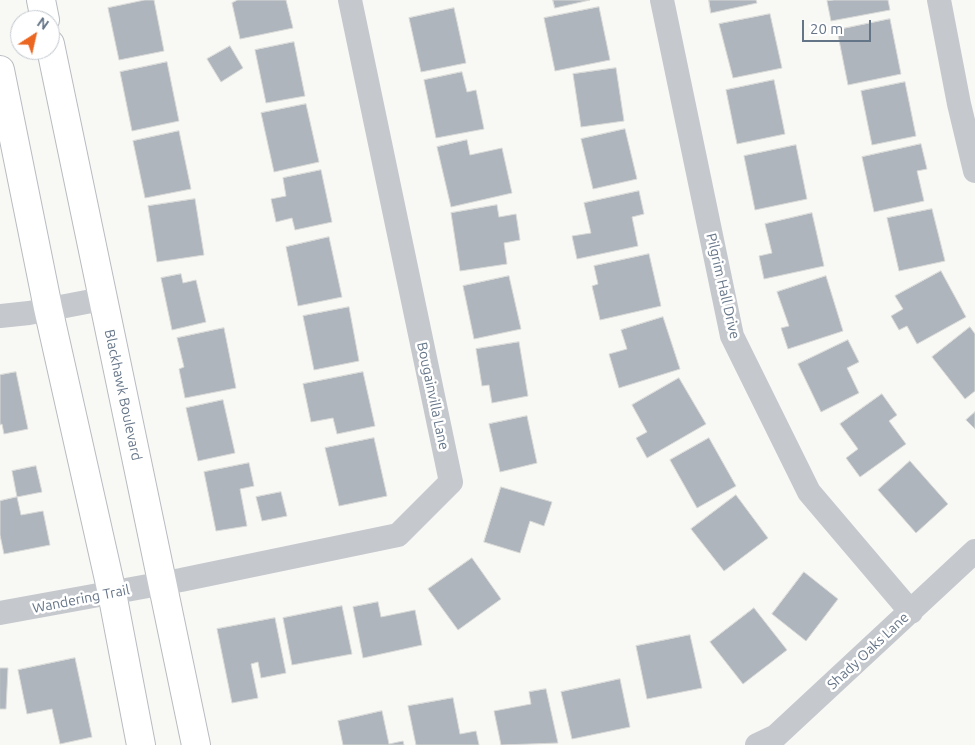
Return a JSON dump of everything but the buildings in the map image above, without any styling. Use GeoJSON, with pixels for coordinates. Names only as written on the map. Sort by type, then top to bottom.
{"type":"FeatureCollection","features":[{"type":"Feature","properties":{"kind":"main road","name":"Blackhawk Boulevard"},"geometry":{"type":"LineString","coordinates":[[53,60],[102,299],[162,583],[169,608],[196,745]]}},
{"type":"Feature","properties":{"kind":"main road"},"geometry":{"type":"LineString","coordinates":[[0,70],[48,308],[112,593],[141,745]]}},
{"type":"Feature","properties":{"kind":"street","name":"Bougainvilla Lane"},"geometry":{"type":"LineString","coordinates":[[162,583],[398,535],[452,482],[350,0]]}},
{"type":"Feature","properties":{"kind":"street","name":"Pilgrim Hall Drive"},"geometry":{"type":"LineString","coordinates":[[662,0],[732,336],[808,492],[911,612]]}},
{"type":"Feature","properties":{"kind":"street"},"geometry":{"type":"LineString","coordinates":[[939,0],[959,104],[975,171]]}},
{"type":"Feature","properties":{"kind":"street"},"geometry":{"type":"LineString","coordinates":[[0,316],[28,313],[102,299]]}},
{"type":"Feature","properties":{"kind":"street","name":"Shady Oaks Lane"},"geometry":{"type":"LineString","coordinates":[[757,745],[776,736],[975,551]]}},
{"type":"Feature","properties":{"kind":"street","name":"Wandering Trail"},"geometry":{"type":"LineString","coordinates":[[0,613],[162,583]]}}]}
